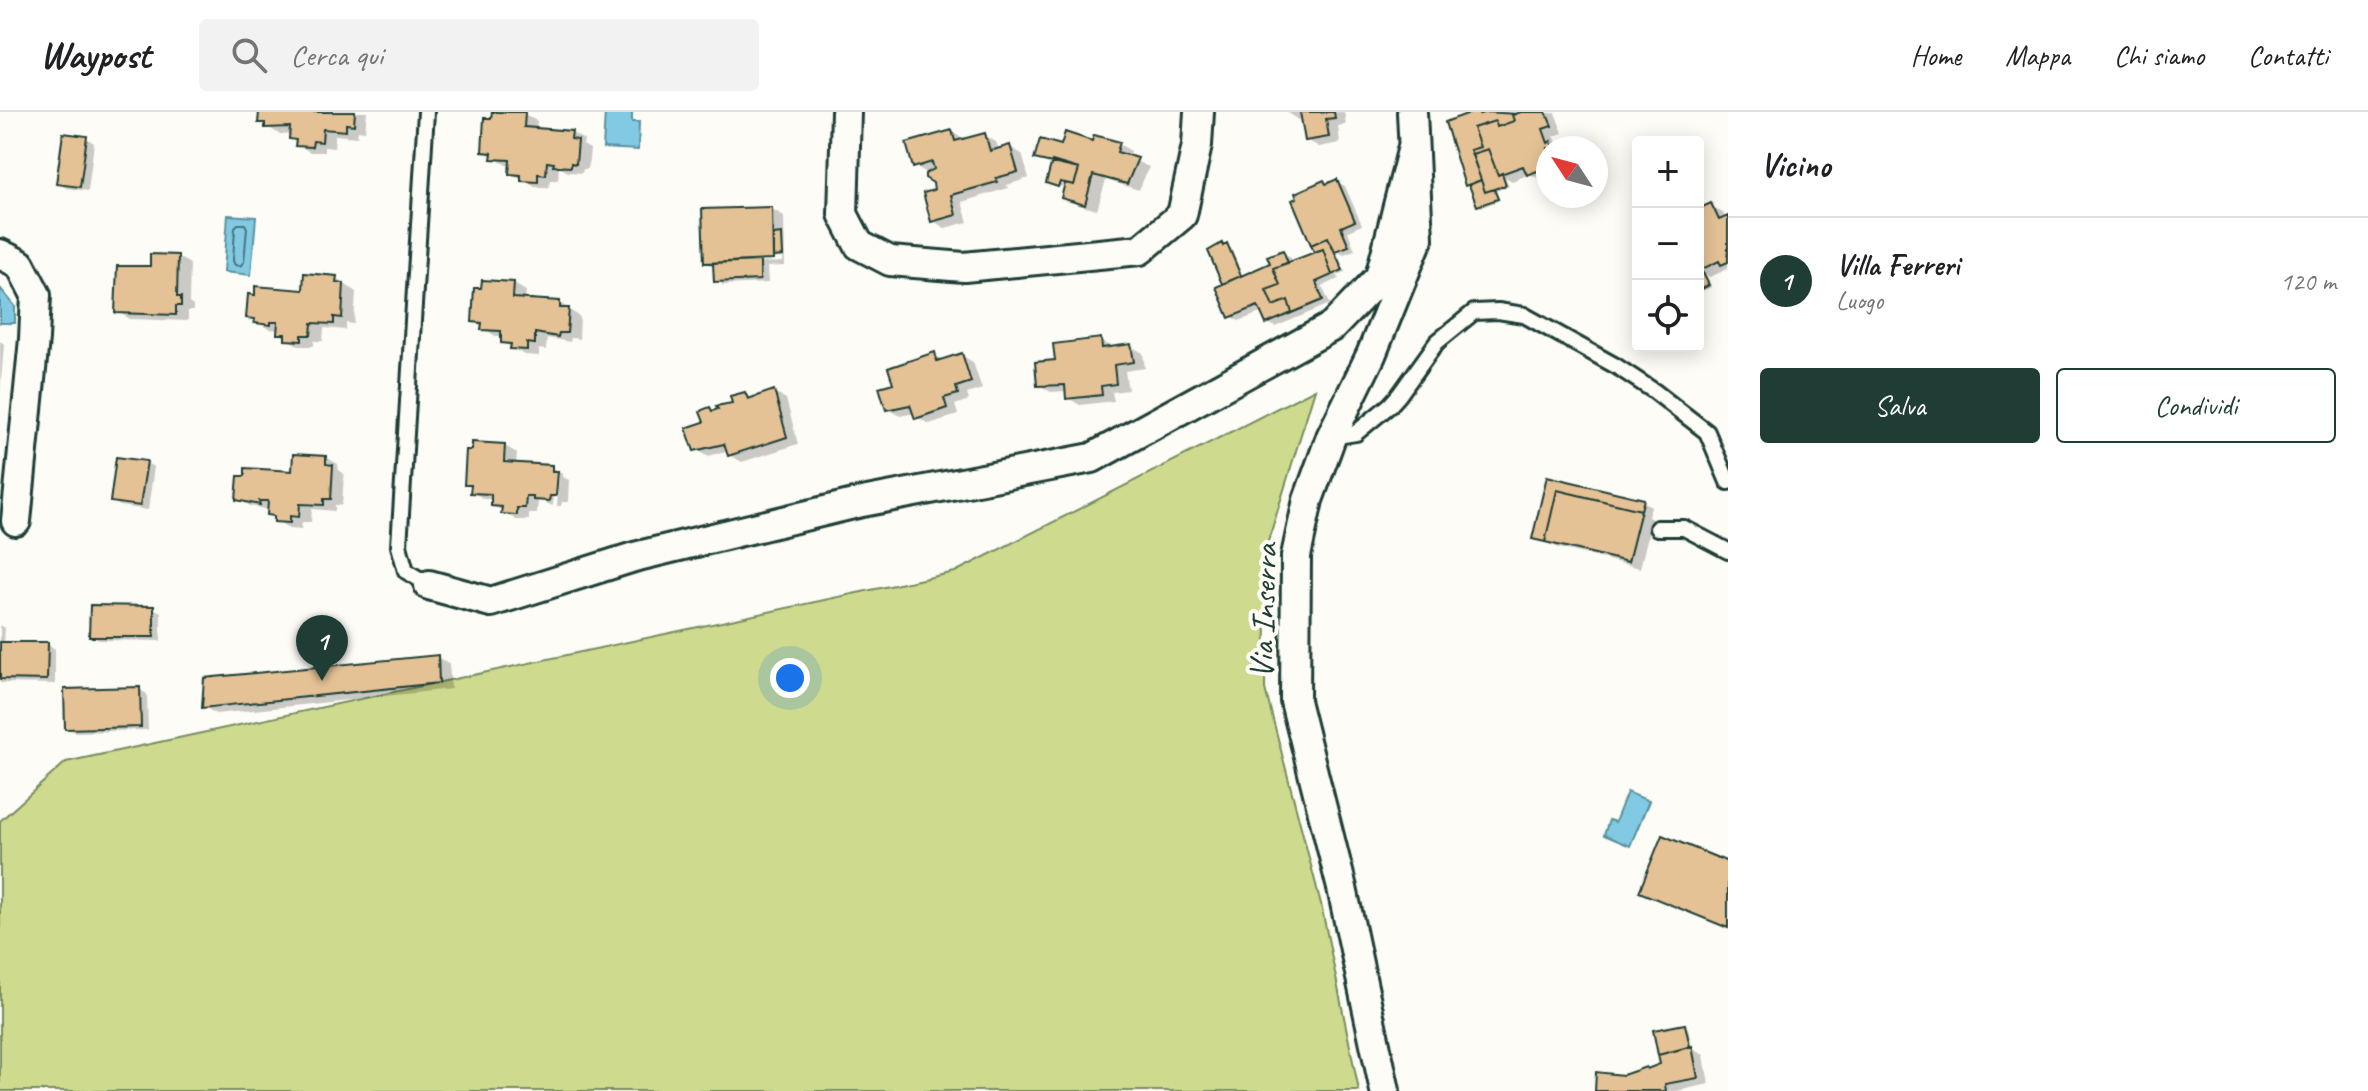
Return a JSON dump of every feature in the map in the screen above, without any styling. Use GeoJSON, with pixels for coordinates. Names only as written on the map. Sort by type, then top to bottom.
{"type":"FeatureCollection","features":[{"type":"Feature","properties":{"kind":"street"},"geometry":{"type":"LineString","coordinates":[[846,112],[843,214],[859,245],[890,261],[964,267],[1140,250],[1182,215],[1197,145],[1199,112]]}},
{"type":"Feature","properties":{"kind":"street"},"geometry":{"type":"LineString","coordinates":[[429,585],[491,602],[634,557],[862,502],[1092,458],[1333,326],[1380,277],[1413,147],[1412,112]]}},
{"type":"Feature","properties":{"kind":"street","name":"Via Inserra"},"geometry":{"type":"LineString","coordinates":[[1385,1091],[1342,888],[1295,701],[1296,556],[1308,500],[1331,437],[1371,355],[1418,239],[1413,147]]}},
{"type":"Feature","properties":{"kind":"street"},"geometry":{"type":"LineString","coordinates":[[0,254],[20,264],[36,295],[16,521]]}},
{"type":"Feature","properties":{"kind":"lane"},"geometry":{"type":"LineString","coordinates":[[426,112],[399,546],[406,571],[429,585]]}},
{"type":"Feature","properties":{"kind":"lane"},"geometry":{"type":"LineString","coordinates":[[1331,437],[1356,433],[1390,405],[1437,342],[1474,312],[1498,311],[1524,315],[1616,366],[1654,391],[1707,432],[1728,482]]}},
{"type":"Feature","properties":{"kind":"lane"},"geometry":{"type":"LineString","coordinates":[[1657,528],[1684,528],[1728,551]]}},
{"type":"Feature","properties":{"kind":"green space"},"geometry":{"type":"Polygon","coordinates":[[[1315,389],[1267,545],[1265,689],[1321,904],[1359,1091],[0,1091],[0,821],[66,762],[955,572],[1315,389]]]}},
{"type":"Feature","properties":{"kind":"water"},"geometry":{"type":"Polygon","coordinates":[[[605,112],[632,112],[632,122],[639,122],[638,150],[603,148],[605,112]]]}},
{"type":"Feature","properties":{"kind":"water"},"geometry":{"type":"Polygon","coordinates":[[[228,215],[256,217],[251,275],[224,272],[228,215]]]}},
{"type":"Feature","properties":{"kind":"water"},"geometry":{"type":"Polygon","coordinates":[[[0,288],[15,306],[15,323],[0,323],[0,288]]]}},
{"type":"Feature","properties":{"kind":"water"},"geometry":{"type":"Polygon","coordinates":[[[1627,792],[1649,801],[1630,846],[1604,835],[1609,820],[1615,822],[1627,792]]]}},
{"type":"Feature","properties":{"kind":"building"},"geometry":{"type":"Polygon","coordinates":[[[259,112],[355,112],[354,125],[346,124],[346,131],[323,129],[322,142],[313,141],[312,147],[295,146],[296,140],[289,139],[290,127],[265,128],[265,123],[258,123],[259,112]]]}},
{"type":"Feature","properties":{"kind":"building"},"geometry":{"type":"Polygon","coordinates":[[[492,112],[525,112],[524,127],[572,131],[571,139],[578,140],[576,164],[571,163],[571,167],[553,166],[554,163],[547,162],[546,175],[538,174],[538,182],[521,181],[521,175],[509,174],[510,160],[491,159],[492,153],[482,152],[484,118],[491,118],[492,112]]]}},
{"type":"Feature","properties":{"kind":"building"},"geometry":{"type":"Polygon","coordinates":[[[1300,112],[1334,112],[1335,118],[1326,119],[1329,137],[1305,141],[1300,112]]]}},
{"type":"Feature","properties":{"kind":"building"},"geometry":{"type":"Polygon","coordinates":[[[1472,112],[1516,114],[1512,115],[1514,121],[1497,127],[1495,121],[1473,128],[1480,147],[1470,150],[1481,180],[1465,186],[1445,122],[1472,112]]]}},
{"type":"Feature","properties":{"kind":"building"},"geometry":{"type":"Polygon","coordinates":[[[1546,112],[1552,126],[1543,129],[1546,136],[1536,136],[1536,172],[1527,175],[1523,166],[1498,175],[1488,149],[1472,154],[1470,150],[1480,147],[1473,128],[1495,121],[1497,127],[1514,121],[1512,115],[1546,112]]]}},
{"type":"Feature","properties":{"kind":"building"},"geometry":{"type":"Polygon","coordinates":[[[952,130],[955,141],[985,133],[990,151],[1010,145],[1018,172],[996,178],[997,182],[951,195],[956,215],[931,222],[923,193],[934,190],[933,183],[925,178],[925,174],[934,169],[932,162],[913,168],[906,143],[952,130]]]}},
{"type":"Feature","properties":{"kind":"building"},"geometry":{"type":"Polygon","coordinates":[[[1065,132],[1092,141],[1094,135],[1120,142],[1117,152],[1138,158],[1127,184],[1093,175],[1085,205],[1061,198],[1065,183],[1074,185],[1079,169],[1034,159],[1040,139],[1061,145],[1065,132]]]}},
{"type":"Feature","properties":{"kind":"building"},"geometry":{"type":"Polygon","coordinates":[[[63,133],[87,136],[80,187],[56,184],[63,133]]]}},
{"type":"Feature","properties":{"kind":"building"},"geometry":{"type":"Polygon","coordinates":[[[1488,149],[1498,175],[1502,173],[1506,185],[1485,192],[1472,154],[1488,149]]]}},
{"type":"Feature","properties":{"kind":"building"},"geometry":{"type":"Polygon","coordinates":[[[1052,161],[1079,169],[1074,185],[1060,182],[1058,187],[1046,183],[1052,161]]]}},
{"type":"Feature","properties":{"kind":"building"},"geometry":{"type":"Polygon","coordinates":[[[1337,179],[1355,221],[1341,227],[1349,246],[1335,251],[1328,237],[1311,245],[1292,200],[1297,198],[1295,193],[1324,180],[1326,184],[1337,179]]]}},
{"type":"Feature","properties":{"kind":"building"},"geometry":{"type":"Polygon","coordinates":[[[1481,180],[1485,192],[1494,189],[1498,199],[1477,206],[1469,185],[1481,180]]]}},
{"type":"Feature","properties":{"kind":"building"},"geometry":{"type":"Polygon","coordinates":[[[1711,203],[1719,220],[1728,216],[1728,262],[1721,265],[1719,261],[1704,268],[1704,208],[1711,203]]]}},
{"type":"Feature","properties":{"kind":"building"},"geometry":{"type":"Polygon","coordinates":[[[772,207],[773,260],[704,263],[702,209],[772,207]]]}},
{"type":"Feature","properties":{"kind":"building"},"geometry":{"type":"Polygon","coordinates":[[[782,234],[783,256],[773,257],[773,235],[782,234]]]}},
{"type":"Feature","properties":{"kind":"building"},"geometry":{"type":"Polygon","coordinates":[[[1328,237],[1343,270],[1332,275],[1323,249],[1314,252],[1311,245],[1328,237]]]}},
{"type":"Feature","properties":{"kind":"building"},"geometry":{"type":"Polygon","coordinates":[[[1222,243],[1223,246],[1227,243],[1241,276],[1222,284],[1208,251],[1222,243]]]}},
{"type":"Feature","properties":{"kind":"building"},"geometry":{"type":"Polygon","coordinates":[[[1323,249],[1332,275],[1316,282],[1323,300],[1292,313],[1288,300],[1273,306],[1266,290],[1280,285],[1273,268],[1323,249]]]}},
{"type":"Feature","properties":{"kind":"building"},"geometry":{"type":"Polygon","coordinates":[[[1283,250],[1288,263],[1273,268],[1280,285],[1266,290],[1273,306],[1288,300],[1292,313],[1266,324],[1258,306],[1229,318],[1216,287],[1270,263],[1267,256],[1283,250]]]}},
{"type":"Feature","properties":{"kind":"building"},"geometry":{"type":"Polygon","coordinates":[[[150,254],[178,255],[177,297],[181,297],[181,306],[176,306],[176,315],[115,313],[117,266],[150,266],[150,254]]]}},
{"type":"Feature","properties":{"kind":"building"},"geometry":{"type":"Polygon","coordinates":[[[760,261],[760,280],[714,282],[713,263],[760,261]]]}},
{"type":"Feature","properties":{"kind":"building"},"geometry":{"type":"Polygon","coordinates":[[[304,273],[337,276],[336,282],[344,283],[342,318],[334,317],[334,324],[312,323],[311,335],[302,335],[302,341],[285,340],[285,334],[277,334],[278,322],[271,322],[271,325],[254,323],[255,319],[246,318],[248,294],[255,295],[255,286],[303,290],[304,273]]]}},
{"type":"Feature","properties":{"kind":"building"},"geometry":{"type":"Polygon","coordinates":[[[482,280],[514,282],[513,298],[560,301],[560,308],[569,308],[567,333],[559,333],[558,337],[535,333],[535,344],[527,343],[527,350],[510,349],[511,344],[501,343],[501,331],[481,330],[482,323],[472,322],[474,288],[481,288],[482,280]]]}},
{"type":"Feature","properties":{"kind":"building"},"geometry":{"type":"Polygon","coordinates":[[[1101,338],[1102,348],[1131,344],[1134,362],[1114,365],[1116,384],[1101,386],[1102,395],[1066,399],[1065,385],[1037,386],[1035,362],[1055,360],[1053,344],[1101,338]]]}},
{"type":"Feature","properties":{"kind":"building"},"geometry":{"type":"Polygon","coordinates":[[[935,352],[937,361],[962,353],[971,382],[956,387],[958,394],[944,398],[947,408],[915,419],[910,405],[886,410],[879,387],[893,383],[888,368],[935,352]]]}},
{"type":"Feature","properties":{"kind":"building"},"geometry":{"type":"Polygon","coordinates":[[[774,390],[787,437],[728,456],[724,444],[694,451],[686,428],[704,422],[702,410],[710,407],[712,411],[718,409],[716,406],[732,403],[730,396],[745,392],[748,399],[774,390]]]}},
{"type":"Feature","properties":{"kind":"building"},"geometry":{"type":"Polygon","coordinates":[[[472,442],[505,444],[504,462],[552,465],[552,471],[558,471],[556,496],[550,496],[549,501],[533,500],[533,496],[526,496],[525,508],[517,508],[517,515],[501,514],[502,507],[491,506],[491,494],[470,493],[471,485],[464,485],[466,450],[472,450],[472,442]]]}},
{"type":"Feature","properties":{"kind":"building"},"geometry":{"type":"Polygon","coordinates":[[[293,454],[326,456],[326,464],[333,465],[331,499],[324,499],[324,505],[300,504],[299,517],[290,516],[290,523],[274,522],[274,516],[267,515],[268,501],[259,501],[260,505],[236,500],[238,476],[245,476],[245,468],[292,471],[293,454]]]}},
{"type":"Feature","properties":{"kind":"building"},"geometry":{"type":"Polygon","coordinates":[[[116,457],[147,461],[140,506],[110,502],[116,457]]]}},
{"type":"Feature","properties":{"kind":"building"},"geometry":{"type":"Polygon","coordinates":[[[1547,476],[1644,499],[1641,510],[1557,490],[1545,542],[1532,539],[1547,476]]]}},
{"type":"Feature","properties":{"kind":"building"},"geometry":{"type":"Polygon","coordinates":[[[1557,490],[1641,510],[1628,562],[1545,542],[1557,490]]]}},
{"type":"Feature","properties":{"kind":"building"},"geometry":{"type":"Polygon","coordinates":[[[90,605],[154,606],[154,637],[89,637],[90,605]]]}},
{"type":"Feature","properties":{"kind":"building"},"geometry":{"type":"Polygon","coordinates":[[[0,642],[48,642],[47,680],[0,679],[0,642]]]}},
{"type":"Feature","properties":{"kind":"building"},"geometry":{"type":"Polygon","coordinates":[[[438,655],[439,683],[202,708],[204,678],[438,655]]]}},
{"type":"Feature","properties":{"kind":"building"},"geometry":{"type":"Polygon","coordinates":[[[140,687],[141,727],[65,729],[64,689],[140,687]]]}},
{"type":"Feature","properties":{"kind":"building"},"geometry":{"type":"Polygon","coordinates":[[[1662,835],[1728,862],[1728,928],[1639,892],[1662,835]]]}},
{"type":"Feature","properties":{"kind":"building"},"geometry":{"type":"Polygon","coordinates":[[[1685,1024],[1690,1047],[1658,1055],[1653,1030],[1685,1024]]]}},
{"type":"Feature","properties":{"kind":"building"},"geometry":{"type":"Polygon","coordinates":[[[1692,1046],[1698,1078],[1665,1084],[1666,1091],[1595,1091],[1596,1072],[1623,1075],[1647,1069],[1660,1064],[1658,1055],[1692,1046]]]}},
{"type":"Feature","properties":{"kind":"place","name":"Villa Ferreri"},"geometry":{"type":"Point","coordinates":[322,681]}}]}
